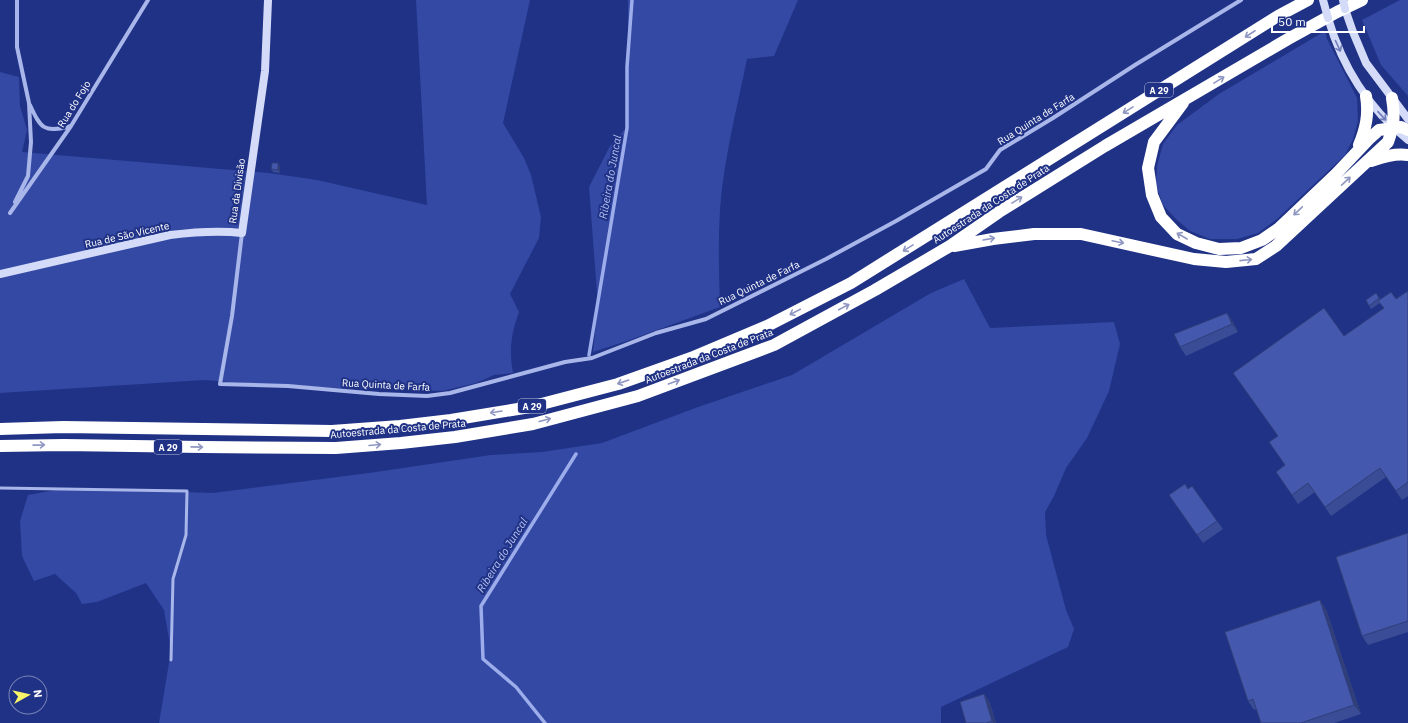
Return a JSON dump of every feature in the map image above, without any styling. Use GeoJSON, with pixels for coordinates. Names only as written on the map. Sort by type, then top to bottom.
{"type":"FeatureCollection","features":[{"type":"Feature","properties":{"kind":"highway","name":"Autoestrada da Costa de Prata"},"geometry":{"type":"LineString","coordinates":[[0,429],[63,427],[332,431],[400,426],[530,407],[618,384],[691,358],[767,326],[851,283],[1278,16],[1308,0]]}},
{"type":"Feature","properties":{"kind":"highway","name":"Autoestrada da Costa de Prata"},"geometry":{"type":"LineString","coordinates":[[0,446],[64,445],[202,448],[336,448],[455,437],[533,424],[638,396],[774,345],[875,290],[950,246],[999,212],[1098,150],[1288,39],[1336,12],[1362,0]]}},
{"type":"Feature","properties":{"kind":"highway"},"geometry":{"type":"LineString","coordinates":[[1355,153],[1365,130],[1368,117],[1366,96]]}},
{"type":"Feature","properties":{"kind":"highway"},"geometry":{"type":"LineString","coordinates":[[950,246],[1034,234],[1081,234],[1194,259],[1226,262],[1256,259],[1276,246],[1388,142],[1393,128],[1394,110],[1392,98]]}},
{"type":"Feature","properties":{"kind":"highway"},"geometry":{"type":"LineString","coordinates":[[1185,99],[1154,142],[1148,168],[1152,195],[1161,218],[1177,234],[1196,243],[1219,249],[1241,248],[1262,240],[1278,229],[1336,174],[1379,130],[1401,127],[1408,130]]}},
{"type":"Feature","properties":{"kind":"highway"},"geometry":{"type":"LineString","coordinates":[[1364,164],[1400,153],[1408,155]]}},
{"type":"Feature","properties":{"kind":"street"},"geometry":{"type":"LineString","coordinates":[[18,0],[17,47],[29,103],[38,122],[47,129],[58,129],[71,126]]}},
{"type":"Feature","properties":{"kind":"street","name":"Rua do Fojo"},"geometry":{"type":"LineString","coordinates":[[29,103],[31,142],[28,176],[10,213],[71,126],[148,0]]}},
{"type":"Feature","properties":{"kind":"street","name":"Rua da Divisão"},"geometry":{"type":"LineString","coordinates":[[220,384],[232,316],[265,70],[268,0]]}},
{"type":"Feature","properties":{"kind":"street","name":"Rua Quinta de Farfa"},"geometry":{"type":"LineString","coordinates":[[220,384],[288,386],[379,394],[427,396],[450,394],[565,362],[592,358],[656,333],[706,318],[854,244],[986,169],[1000,150],[1241,0]]}},
{"type":"Feature","properties":{"kind":"street"},"geometry":{"type":"LineString","coordinates":[[1324,0],[1335,41],[1350,73],[1378,112],[1393,128],[1408,140]]}},
{"type":"Feature","properties":{"kind":"street"},"geometry":{"type":"LineString","coordinates":[[1343,0],[1353,32],[1366,63],[1408,119]]}},
{"type":"Feature","properties":{"kind":"street","name":"Rua de São Vicente"},"geometry":{"type":"LineString","coordinates":[[0,274],[170,235],[223,231],[242,233]]}},
{"type":"Feature","properties":{"kind":"street","name":"Rua de São Vicente"},"geometry":{"type":"LineString","coordinates":[[0,271],[17,271]]}},
{"type":"Feature","properties":{"kind":"lane"},"geometry":{"type":"LineString","coordinates":[[0,488],[187,491],[186,535],[173,579],[171,660]]}},
{"type":"Feature","properties":{"kind":"shaded area"},"geometry":{"type":"Polygon","coordinates":[[[416,0],[530,0],[503,123],[524,158],[531,175],[541,217],[539,238],[510,294],[519,312],[514,328],[512,342],[511,357],[513,373],[494,375],[476,383],[442,391],[303,387],[204,380],[0,393],[0,72],[19,77],[20,106],[27,130],[22,152],[269,173],[317,180],[427,205],[416,0]]]}},
{"type":"Feature","properties":{"kind":"shaded area"},"geometry":{"type":"Polygon","coordinates":[[[628,0],[798,0],[774,56],[747,59],[724,171],[719,234],[720,307],[593,352],[598,306],[589,187],[610,146],[628,126],[628,0]]]}},
{"type":"Feature","properties":{"kind":"shaded area"},"geometry":{"type":"Polygon","coordinates":[[[1400,0],[1408,0],[1408,96],[1381,65],[1362,20],[1400,0]]]}},
{"type":"Feature","properties":{"kind":"shaded area"},"geometry":{"type":"Polygon","coordinates":[[[1325,31],[1327,39],[1357,98],[1358,121],[1353,139],[1345,155],[1277,219],[1258,233],[1237,239],[1210,239],[1190,231],[1163,205],[1156,185],[1157,166],[1163,144],[1177,125],[1219,94],[1325,31]]]}},
{"type":"Feature","properties":{"kind":"shaded area"},"geometry":{"type":"Polygon","coordinates":[[[964,279],[990,328],[1114,322],[1120,344],[1109,391],[1087,438],[1066,468],[1054,496],[1045,512],[1046,535],[1066,610],[1074,629],[1068,647],[941,707],[941,723],[159,723],[171,651],[164,610],[146,583],[97,602],[82,604],[76,593],[55,574],[34,581],[22,556],[20,521],[28,495],[67,488],[213,493],[369,473],[491,455],[542,452],[602,443],[698,407],[792,375],[931,293],[964,279]]]}},
{"type":"Feature","properties":{"kind":"building"},"geometry":{"type":"Polygon","coordinates":[[[272,163],[278,163],[278,170],[271,169],[272,163]]]}},
{"type":"Feature","properties":{"kind":"building"},"geometry":{"type":"Polygon","coordinates":[[[1408,291],[1408,482],[1396,491],[1380,468],[1325,507],[1308,483],[1292,495],[1276,472],[1285,465],[1269,442],[1278,436],[1233,373],[1324,308],[1344,336],[1384,308],[1378,301],[1391,292],[1396,299],[1408,291]]]}},
{"type":"Feature","properties":{"kind":"building"},"geometry":{"type":"Polygon","coordinates":[[[1376,293],[1379,298],[1369,306],[1366,300],[1376,293]]]}},
{"type":"Feature","properties":{"kind":"building"},"geometry":{"type":"Polygon","coordinates":[[[1227,313],[1232,324],[1180,347],[1174,334],[1227,313]]]}},
{"type":"Feature","properties":{"kind":"building"},"geometry":{"type":"Polygon","coordinates":[[[1185,484],[1188,489],[1192,486],[1217,521],[1197,535],[1169,495],[1185,484]]]}},
{"type":"Feature","properties":{"kind":"building"},"geometry":{"type":"Polygon","coordinates":[[[1408,533],[1408,621],[1362,636],[1336,557],[1408,533]]]}},
{"type":"Feature","properties":{"kind":"building"},"geometry":{"type":"Polygon","coordinates":[[[1320,600],[1354,705],[1301,723],[1261,723],[1253,699],[1248,701],[1225,632],[1320,600]]]}},
{"type":"Feature","properties":{"kind":"building"},"geometry":{"type":"Polygon","coordinates":[[[984,694],[992,721],[986,723],[966,723],[960,702],[984,694]]]}},
{"type":"Feature","properties":{"kind":"waterway","name":"Ribeira do Juncal"},"geometry":{"type":"LineString","coordinates":[[589,355],[627,128],[627,67],[632,0]]}},
{"type":"Feature","properties":{"kind":"waterway","name":"Ribeira do Juncal"},"geometry":{"type":"LineString","coordinates":[[545,723],[516,687],[483,659],[481,606],[576,454]]}}]}
